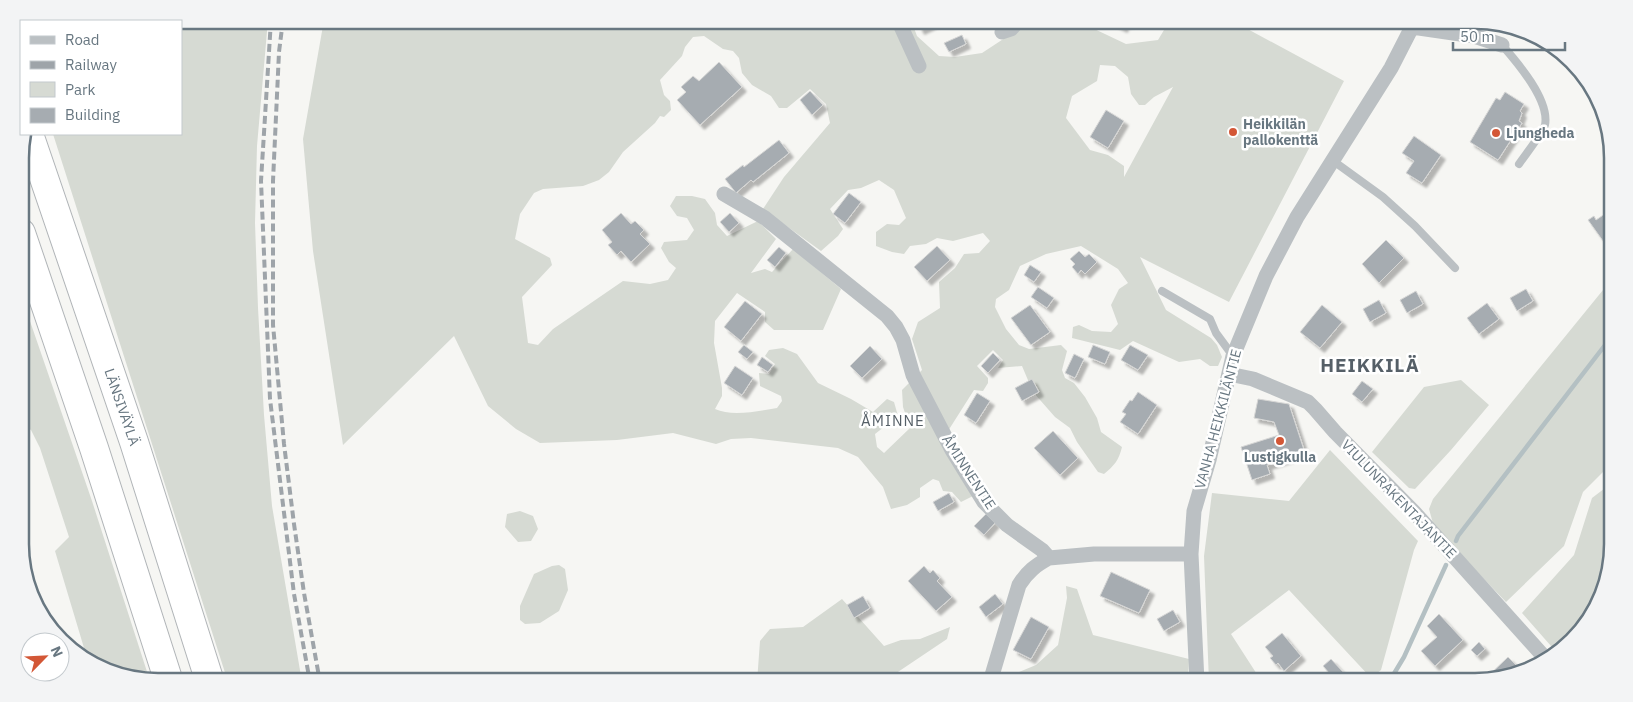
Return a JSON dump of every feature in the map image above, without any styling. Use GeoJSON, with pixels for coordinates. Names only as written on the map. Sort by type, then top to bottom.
{"type":"FeatureCollection","features":[{"type":"Feature","properties":{"kind":"highway","name":"LÄNSIVÄYLÄ"},"geometry":{"type":"LineString","coordinates":[[30,140],[134,442],[207,673]]}},
{"type":"Feature","properties":{"kind":"highway"},"geometry":{"type":"LineString","coordinates":[[29,259],[94,448],[166,673]]}},
{"type":"Feature","properties":{"kind":"street"},"geometry":{"type":"LineString","coordinates":[[902,29],[919,66]]}},
{"type":"Feature","properties":{"kind":"street"},"geometry":{"type":"LineString","coordinates":[[1002,32],[1011,29]]}},
{"type":"Feature","properties":{"kind":"street","name":"VANHA HEIKKILÄNTIE"},"geometry":{"type":"LineString","coordinates":[[1197,673],[1191,554],[1194,511],[1209,460],[1233,356],[1266,276],[1297,217],[1392,68],[1410,29]]}},
{"type":"Feature","properties":{"kind":"street"},"geometry":{"type":"LineString","coordinates":[[1438,29],[1474,36],[1502,45]]}},
{"type":"Feature","properties":{"kind":"street","name":"ÅMINNENTIE"},"geometry":{"type":"LineString","coordinates":[[724,194],[765,218],[887,316],[896,327],[913,375],[952,450],[984,502],[1007,526],[1042,550],[1049,558]]}},
{"type":"Feature","properties":{"kind":"street","name":"VIULUNRAKENTAJANTIE"},"geometry":{"type":"LineString","coordinates":[[1229,374],[1253,379],[1308,402],[1414,512],[1543,654]]}},
{"type":"Feature","properties":{"kind":"street"},"geometry":{"type":"LineString","coordinates":[[993,673],[1019,585],[1029,571],[1049,558],[1094,554],[1191,554]]}},
{"type":"Feature","properties":{"kind":"lane"},"geometry":{"type":"LineString","coordinates":[[1502,45],[1519,65],[1540,97],[1543,109],[1545,124],[1519,164]]}},
{"type":"Feature","properties":{"kind":"lane"},"geometry":{"type":"LineString","coordinates":[[1332,160],[1383,197],[1409,220],[1455,268]]}},
{"type":"Feature","properties":{"kind":"lane"},"geometry":{"type":"LineString","coordinates":[[1162,291],[1210,319],[1216,334],[1233,356]]}},
{"type":"Feature","properties":{"kind":"green space"},"geometry":{"type":"Polygon","coordinates":[[[182,29],[267,29],[257,146],[255,223],[258,308],[264,415],[272,506],[300,673],[225,673],[53,135],[182,135],[182,29]]]}},
{"type":"Feature","properties":{"kind":"green space"},"geometry":{"type":"Polygon","coordinates":[[[322,29],[914,29],[917,36],[939,56],[955,57],[982,53],[1017,29],[1094,29],[1126,44],[1158,40],[1165,29],[1248,29],[1344,81],[1229,302],[1140,257],[1166,310],[1211,338],[1217,345],[1222,357],[1218,366],[1210,366],[1200,359],[1179,362],[1133,341],[1120,350],[1072,338],[1073,327],[1079,325],[1092,331],[1111,332],[1118,324],[1111,305],[1119,289],[1128,283],[1118,269],[1081,246],[1046,254],[1020,266],[1009,290],[996,299],[995,307],[1006,329],[1019,345],[1029,349],[1061,345],[1067,351],[1062,370],[1065,378],[1074,383],[1085,397],[1097,418],[1101,432],[1122,447],[1121,452],[1111,468],[1104,474],[1098,472],[1077,442],[1070,428],[1055,417],[1033,392],[1022,366],[998,368],[1003,360],[993,350],[977,366],[988,378],[988,383],[983,391],[974,390],[948,431],[975,495],[961,502],[952,492],[943,491],[939,481],[933,479],[920,488],[920,497],[907,505],[891,509],[883,487],[858,457],[838,448],[751,438],[731,439],[716,444],[673,433],[617,440],[540,443],[516,429],[488,406],[454,336],[343,445],[313,251],[303,139],[322,29]],[[704,36],[693,37],[685,47],[682,56],[660,80],[664,95],[670,101],[671,110],[664,117],[660,116],[655,123],[623,152],[609,172],[599,180],[583,186],[543,189],[534,193],[520,214],[515,239],[550,258],[552,265],[522,297],[528,343],[538,345],[553,329],[623,281],[650,284],[668,280],[676,268],[669,262],[661,248],[664,242],[687,240],[694,230],[687,218],[677,216],[670,206],[676,196],[692,196],[705,199],[715,213],[717,225],[727,236],[758,221],[776,239],[751,273],[765,269],[772,272],[793,249],[841,289],[823,330],[774,330],[765,322],[765,312],[737,293],[715,321],[714,343],[722,396],[715,409],[737,413],[777,408],[782,401],[781,396],[760,386],[759,373],[769,374],[775,364],[765,356],[769,350],[783,348],[797,354],[818,383],[873,412],[887,399],[894,402],[898,416],[875,434],[877,447],[884,453],[910,428],[903,407],[902,390],[922,370],[912,339],[918,322],[940,308],[939,282],[955,268],[964,254],[979,253],[990,241],[983,233],[953,241],[937,238],[926,244],[910,246],[904,254],[876,246],[876,232],[887,224],[899,225],[906,218],[894,190],[879,180],[861,188],[848,190],[830,209],[843,229],[821,251],[763,209],[784,177],[830,123],[826,104],[810,89],[787,108],[779,108],[771,96],[752,85],[742,73],[739,58],[733,51],[723,49],[704,36]],[[1100,65],[1097,81],[1072,96],[1066,118],[1090,150],[1108,155],[1124,166],[1124,177],[1173,87],[1154,97],[1145,105],[1139,105],[1131,94],[1128,77],[1115,66],[1100,65]]]}},
{"type":"Feature","properties":{"kind":"green space"},"geometry":{"type":"Polygon","coordinates":[[[1604,288],[1604,471],[1583,492],[1564,546],[1506,602],[1434,527],[1429,509],[1433,499],[1604,288]]]}},
{"type":"Feature","properties":{"kind":"green space"},"geometry":{"type":"Polygon","coordinates":[[[29,318],[92,501],[147,673],[116,666],[85,651],[55,551],[69,537],[40,448],[29,429],[29,318]]]}},
{"type":"Feature","properties":{"kind":"green space"},"geometry":{"type":"Polygon","coordinates":[[[1461,380],[1489,405],[1415,489],[1409,488],[1372,452],[1424,387],[1461,380]]]}},
{"type":"Feature","properties":{"kind":"green space"},"geometry":{"type":"Polygon","coordinates":[[[1330,450],[1418,541],[1381,670],[1377,673],[1366,673],[1289,590],[1231,634],[1256,673],[1209,673],[1204,556],[1212,493],[1289,501],[1330,450]]]}},
{"type":"Feature","properties":{"kind":"green space"},"geometry":{"type":"Polygon","coordinates":[[[1604,489],[1604,553],[1600,578],[1587,609],[1578,623],[1553,648],[1522,613],[1574,555],[1592,498],[1604,489]]]}},
{"type":"Feature","properties":{"kind":"green space"},"geometry":{"type":"Polygon","coordinates":[[[520,511],[533,516],[538,529],[531,541],[518,542],[505,527],[507,514],[520,511]]]}},
{"type":"Feature","properties":{"kind":"green space"},"geometry":{"type":"Polygon","coordinates":[[[559,565],[565,569],[568,590],[559,611],[540,623],[525,624],[520,620],[520,606],[534,574],[559,565]]]}},
{"type":"Feature","properties":{"kind":"green space"},"geometry":{"type":"Polygon","coordinates":[[[1066,586],[1077,589],[1093,635],[1189,659],[1188,673],[1017,673],[1036,665],[1058,645],[1067,598],[1066,586]]]}},
{"type":"Feature","properties":{"kind":"green space"},"geometry":{"type":"Polygon","coordinates":[[[842,599],[884,646],[901,640],[920,639],[950,627],[947,639],[896,673],[758,673],[760,641],[770,629],[803,627],[842,599]]]}},
{"type":"Feature","properties":{"kind":"building"},"geometry":{"type":"Polygon","coordinates":[[[962,35],[966,44],[949,52],[944,43],[962,35]]]}},
{"type":"Feature","properties":{"kind":"building"},"geometry":{"type":"Polygon","coordinates":[[[719,62],[742,87],[700,125],[677,100],[686,92],[681,87],[693,76],[699,81],[719,62]]]}},
{"type":"Feature","properties":{"kind":"building"},"geometry":{"type":"Polygon","coordinates":[[[810,91],[823,105],[812,115],[800,100],[810,91]]]}},
{"type":"Feature","properties":{"kind":"building","name":"Ljungheda"},"geometry":{"type":"Polygon","coordinates":[[[1505,92],[1524,104],[1520,111],[1522,113],[1519,121],[1522,123],[1498,160],[1470,142],[1496,98],[1500,100],[1505,92]]]}},
{"type":"Feature","properties":{"kind":"building"},"geometry":{"type":"Polygon","coordinates":[[[1106,110],[1124,121],[1108,148],[1090,137],[1106,110]]]}},
{"type":"Feature","properties":{"kind":"building"},"geometry":{"type":"Polygon","coordinates":[[[1414,136],[1441,155],[1422,183],[1406,173],[1414,161],[1402,153],[1414,136]]]}},
{"type":"Feature","properties":{"kind":"building"},"geometry":{"type":"Polygon","coordinates":[[[779,140],[789,153],[736,193],[725,179],[779,140]]]}},
{"type":"Feature","properties":{"kind":"building"},"geometry":{"type":"Polygon","coordinates":[[[849,193],[861,202],[845,223],[833,214],[849,193]]]}},
{"type":"Feature","properties":{"kind":"building"},"geometry":{"type":"Polygon","coordinates":[[[621,213],[631,224],[635,221],[644,230],[640,234],[650,244],[631,262],[621,251],[617,255],[608,245],[612,242],[602,230],[621,213]]]}},
{"type":"Feature","properties":{"kind":"building"},"geometry":{"type":"Polygon","coordinates":[[[730,213],[739,223],[729,232],[720,222],[730,213]]]}},
{"type":"Feature","properties":{"kind":"building"},"geometry":{"type":"Polygon","coordinates":[[[1604,214],[1604,242],[1588,220],[1594,216],[1596,220],[1604,214]]]}},
{"type":"Feature","properties":{"kind":"building"},"geometry":{"type":"Polygon","coordinates":[[[1386,240],[1404,258],[1379,283],[1362,264],[1386,240]]]}},
{"type":"Feature","properties":{"kind":"building"},"geometry":{"type":"Polygon","coordinates":[[[937,246],[950,260],[927,281],[914,267],[937,246]]]}},
{"type":"Feature","properties":{"kind":"building"},"geometry":{"type":"Polygon","coordinates":[[[779,247],[786,253],[775,267],[767,260],[779,247]]]}},
{"type":"Feature","properties":{"kind":"building"},"geometry":{"type":"Polygon","coordinates":[[[1079,251],[1085,257],[1089,254],[1097,262],[1085,274],[1081,270],[1078,274],[1072,267],[1075,264],[1070,259],[1079,251]]]}},
{"type":"Feature","properties":{"kind":"building"},"geometry":{"type":"Polygon","coordinates":[[[1030,265],[1041,272],[1034,282],[1024,275],[1030,265]]]}},
{"type":"Feature","properties":{"kind":"building"},"geometry":{"type":"Polygon","coordinates":[[[1038,287],[1054,298],[1047,308],[1031,297],[1038,287]]]}},
{"type":"Feature","properties":{"kind":"building"},"geometry":{"type":"Polygon","coordinates":[[[1526,289],[1533,301],[1517,311],[1510,298],[1526,289]]]}},
{"type":"Feature","properties":{"kind":"building"},"geometry":{"type":"Polygon","coordinates":[[[1416,291],[1423,304],[1407,313],[1400,300],[1416,291]]]}},
{"type":"Feature","properties":{"kind":"building"},"geometry":{"type":"Polygon","coordinates":[[[1379,300],[1386,313],[1370,322],[1363,309],[1379,300]]]}},
{"type":"Feature","properties":{"kind":"building"},"geometry":{"type":"Polygon","coordinates":[[[745,301],[762,314],[741,341],[724,327],[745,301]]]}},
{"type":"Feature","properties":{"kind":"building"},"geometry":{"type":"Polygon","coordinates":[[[1487,303],[1499,319],[1479,334],[1467,318],[1487,303]]]}},
{"type":"Feature","properties":{"kind":"building"},"geometry":{"type":"Polygon","coordinates":[[[1030,305],[1050,332],[1031,345],[1011,318],[1030,305]]]}},
{"type":"Feature","properties":{"kind":"building"},"geometry":{"type":"Polygon","coordinates":[[[1322,305],[1342,322],[1320,348],[1300,332],[1322,305]]]}},
{"type":"Feature","properties":{"kind":"building"},"geometry":{"type":"Polygon","coordinates":[[[744,345],[753,352],[747,359],[738,352],[744,345]]]}},
{"type":"Feature","properties":{"kind":"building"},"geometry":{"type":"Polygon","coordinates":[[[1093,345],[1110,352],[1105,364],[1088,357],[1093,345]]]}},
{"type":"Feature","properties":{"kind":"building"},"geometry":{"type":"Polygon","coordinates":[[[1130,345],[1148,355],[1138,370],[1121,360],[1130,345]]]}},
{"type":"Feature","properties":{"kind":"building"},"geometry":{"type":"Polygon","coordinates":[[[870,346],[882,359],[862,378],[850,366],[870,346]]]}},
{"type":"Feature","properties":{"kind":"building"},"geometry":{"type":"Polygon","coordinates":[[[993,353],[1000,360],[988,373],[981,366],[993,353]]]}},
{"type":"Feature","properties":{"kind":"building"},"geometry":{"type":"Polygon","coordinates":[[[1074,354],[1084,359],[1075,378],[1065,373],[1074,354]]]}},
{"type":"Feature","properties":{"kind":"building"},"geometry":{"type":"Polygon","coordinates":[[[762,357],[773,365],[768,372],[757,365],[762,357]]]}},
{"type":"Feature","properties":{"kind":"building"},"geometry":{"type":"Polygon","coordinates":[[[735,366],[753,378],[742,395],[724,383],[735,366]]]}},
{"type":"Feature","properties":{"kind":"building"},"geometry":{"type":"Polygon","coordinates":[[[1032,379],[1039,392],[1022,401],[1015,388],[1032,379]]]}},
{"type":"Feature","properties":{"kind":"building"},"geometry":{"type":"Polygon","coordinates":[[[1362,381],[1373,389],[1362,402],[1352,394],[1362,381]]]}},
{"type":"Feature","properties":{"kind":"building"},"geometry":{"type":"Polygon","coordinates":[[[1138,392],[1157,405],[1138,434],[1120,422],[1126,414],[1122,412],[1138,392]]]}},
{"type":"Feature","properties":{"kind":"building"},"geometry":{"type":"Polygon","coordinates":[[[977,393],[990,401],[976,423],[964,415],[977,393]]]}},
{"type":"Feature","properties":{"kind":"building","name":"Lustigkulla"},"geometry":{"type":"Polygon","coordinates":[[[1258,399],[1289,404],[1305,453],[1267,465],[1270,474],[1252,480],[1241,447],[1279,435],[1274,422],[1254,418],[1258,399]]]}},
{"type":"Feature","properties":{"kind":"building"},"geometry":{"type":"Polygon","coordinates":[[[1053,431],[1078,458],[1060,475],[1034,448],[1053,431]]]}},
{"type":"Feature","properties":{"kind":"building"},"geometry":{"type":"Polygon","coordinates":[[[949,493],[954,502],[938,511],[933,502],[949,493]]]}},
{"type":"Feature","properties":{"kind":"building"},"geometry":{"type":"Polygon","coordinates":[[[986,514],[995,523],[984,535],[974,526],[986,514]]]}},
{"type":"Feature","properties":{"kind":"building"},"geometry":{"type":"Polygon","coordinates":[[[924,566],[930,573],[933,570],[940,578],[937,581],[952,597],[936,611],[908,581],[924,566]]]}},
{"type":"Feature","properties":{"kind":"building"},"geometry":{"type":"Polygon","coordinates":[[[1111,572],[1150,590],[1139,613],[1100,596],[1111,572]]]}},
{"type":"Feature","properties":{"kind":"building"},"geometry":{"type":"Polygon","coordinates":[[[995,594],[1003,604],[986,617],[979,607],[995,594]]]}},
{"type":"Feature","properties":{"kind":"building"},"geometry":{"type":"Polygon","coordinates":[[[863,596],[870,608],[854,618],[847,605],[863,596]]]}},
{"type":"Feature","properties":{"kind":"building"},"geometry":{"type":"Polygon","coordinates":[[[1173,610],[1180,622],[1164,631],[1157,619],[1173,610]]]}},
{"type":"Feature","properties":{"kind":"building"},"geometry":{"type":"Polygon","coordinates":[[[1439,614],[1463,640],[1435,666],[1421,651],[1437,637],[1427,626],[1439,614]]]}},
{"type":"Feature","properties":{"kind":"building"},"geometry":{"type":"Polygon","coordinates":[[[1031,617],[1049,627],[1031,659],[1013,650],[1031,617]]]}},
{"type":"Feature","properties":{"kind":"building"},"geometry":{"type":"Polygon","coordinates":[[[1282,633],[1301,656],[1284,671],[1278,663],[1276,665],[1270,658],[1273,656],[1265,647],[1282,633]]]}},
{"type":"Feature","properties":{"kind":"building"},"geometry":{"type":"Polygon","coordinates":[[[1479,642],[1485,649],[1477,656],[1471,650],[1479,642]]]}},
{"type":"Feature","properties":{"kind":"building"},"geometry":{"type":"Polygon","coordinates":[[[1508,657],[1517,666],[1500,671],[1492,672],[1508,657]]]}},
{"type":"Feature","properties":{"kind":"building"},"geometry":{"type":"Polygon","coordinates":[[[1331,659],[1343,672],[1329,673],[1323,666],[1331,659]]]}},
{"type":"Feature","properties":{"kind":"waterway"},"geometry":{"type":"LineString","coordinates":[[1456,541],[1604,346]]}},
{"type":"Feature","properties":{"kind":"waterway"},"geometry":{"type":"LineString","coordinates":[[1394,673],[1404,657],[1446,565]]}},
{"type":"Feature","properties":{"kind":"railway"},"geometry":{"type":"LineString","coordinates":[[270,29],[261,181],[270,399],[294,594],[308,673]]}},
{"type":"Feature","properties":{"kind":"railway"},"geometry":{"type":"LineString","coordinates":[[282,29],[279,52],[273,181],[273,325],[284,444],[294,524],[318,673]]}},
{"type":"Feature","properties":{"kind":"place","name":"Heikkilän pallokenttä"},"geometry":{"type":"Point","coordinates":[1233,132]}},
{"type":"Feature","properties":{"kind":"place","name":"Ljungheda"},"geometry":{"type":"Point","coordinates":[1496,133]}},
{"type":"Feature","properties":{"kind":"place","name":"Lustigkulla"},"geometry":{"type":"Point","coordinates":[1280,441]}},
{"type":"Feature","properties":{"kind":"district","name":"HEIKKILÄ"},"geometry":{"type":"Point","coordinates":[1370,365]}},
{"type":"Feature","properties":{"kind":"district","name":"ÅMINNE"},"geometry":{"type":"Point","coordinates":[893,420]}}]}
